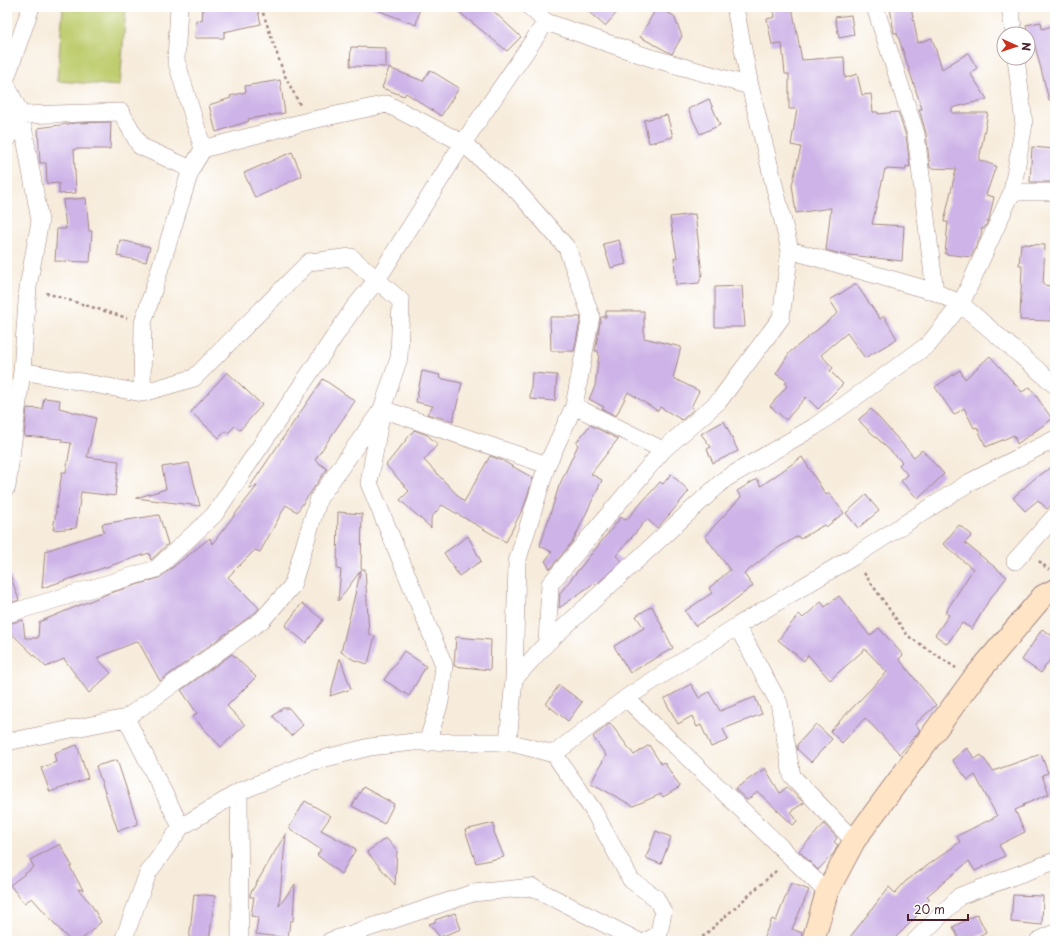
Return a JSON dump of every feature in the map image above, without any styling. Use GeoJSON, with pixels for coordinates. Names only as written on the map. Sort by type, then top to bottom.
{"type":"FeatureCollection","features":[{"type":"Feature","properties":{"kind":"street"},"geometry":{"type":"LineString","coordinates":[[7,76],[31,7]]}},
{"type":"Feature","properties":{"kind":"street"},"geometry":{"type":"LineString","coordinates":[[179,7],[176,60],[203,149]]}},
{"type":"Feature","properties":{"kind":"street"},"geometry":{"type":"LineString","coordinates":[[530,7],[546,22],[648,57],[750,86]]}},
{"type":"Feature","properties":{"kind":"street"},"geometry":{"type":"LineString","coordinates":[[547,643],[550,584],[663,450],[718,401],[781,318],[790,250],[750,86],[735,7]]}},
{"type":"Feature","properties":{"kind":"street"},"geometry":{"type":"LineString","coordinates":[[875,7],[916,134],[935,292]]}},
{"type":"Feature","properties":{"kind":"street"},"geometry":{"type":"LineString","coordinates":[[1010,7],[1013,26]]}},
{"type":"Feature","properties":{"kind":"street"},"geometry":{"type":"LineString","coordinates":[[7,614],[156,569],[214,515],[353,310],[377,280],[463,143],[546,22]]}},
{"type":"Feature","properties":{"kind":"street"},"geometry":{"type":"LineString","coordinates":[[514,679],[547,643],[725,479],[814,427],[929,344],[961,304],[1012,192],[1024,124],[1017,66]]}},
{"type":"Feature","properties":{"kind":"street"},"geometry":{"type":"LineString","coordinates":[[7,86],[21,115],[40,221],[28,287],[22,371],[7,487]]}},
{"type":"Feature","properties":{"kind":"street"},"geometry":{"type":"LineString","coordinates":[[142,393],[143,323],[191,169],[203,149],[308,121],[387,104],[463,143],[518,192],[567,248],[591,316],[574,406],[547,465],[517,562],[514,679],[508,742]]}},
{"type":"Feature","properties":{"kind":"street"},"geometry":{"type":"LineString","coordinates":[[21,115],[121,112],[140,146],[191,169]]}},
{"type":"Feature","properties":{"kind":"street"},"geometry":{"type":"LineString","coordinates":[[7,140],[21,115]]}},
{"type":"Feature","properties":{"kind":"street"},"geometry":{"type":"LineString","coordinates":[[1012,192],[1055,192]]}},
{"type":"Feature","properties":{"kind":"street"},"geometry":{"type":"LineString","coordinates":[[790,250],[935,292],[961,304],[1055,385]]}},
{"type":"Feature","properties":{"kind":"street"},"geometry":{"type":"LineString","coordinates":[[22,371],[142,393],[194,378],[309,262],[351,257],[401,301],[399,358],[382,408],[369,483],[444,665],[440,702],[427,742]]}},
{"type":"Feature","properties":{"kind":"street"},"geometry":{"type":"LineString","coordinates":[[574,406],[663,450]]}},
{"type":"Feature","properties":{"kind":"street"},"geometry":{"type":"LineString","coordinates":[[382,408],[547,465]]}},
{"type":"Feature","properties":{"kind":"street"},"geometry":{"type":"LineString","coordinates":[[7,742],[126,718],[262,620],[292,586],[319,498],[382,408]]}},
{"type":"Feature","properties":{"kind":"street"},"geometry":{"type":"LineString","coordinates":[[554,754],[626,698],[737,626],[853,557],[970,482],[1055,439]]}},
{"type":"Feature","properties":{"kind":"street"},"geometry":{"type":"LineString","coordinates":[[1020,555],[1055,516]]}},
{"type":"Feature","properties":{"kind":"street"},"geometry":{"type":"LineString","coordinates":[[813,941],[827,892],[854,841],[973,679],[1049,593]]}},
{"type":"Feature","properties":{"kind":"street"},"geometry":{"type":"LineString","coordinates":[[737,626],[779,703],[792,776],[854,841]]}},
{"type":"Feature","properties":{"kind":"street"},"geometry":{"type":"LineString","coordinates":[[626,698],[827,892]]}},
{"type":"Feature","properties":{"kind":"street"},"geometry":{"type":"LineString","coordinates":[[126,718],[181,827]]}},
{"type":"Feature","properties":{"kind":"street"},"geometry":{"type":"LineString","coordinates":[[123,941],[148,873],[181,827],[239,792],[310,762],[370,747],[427,742],[508,742],[554,754],[593,810],[631,880],[656,898],[662,912],[659,934],[647,941]]}},
{"type":"Feature","properties":{"kind":"street"},"geometry":{"type":"LineString","coordinates":[[239,792],[240,941]]}},
{"type":"Feature","properties":{"kind":"street"},"geometry":{"type":"LineString","coordinates":[[915,941],[960,896],[1055,861]]}},
{"type":"Feature","properties":{"kind":"street"},"geometry":{"type":"LineString","coordinates":[[330,941],[473,893],[532,887],[638,941]]}},
{"type":"Feature","properties":{"kind":"street"},"geometry":{"type":"LineString","coordinates":[[1038,941],[1055,933]]}},
{"type":"Feature","properties":{"kind":"path"},"geometry":{"type":"LineString","coordinates":[[264,7],[264,13],[284,74],[308,121]]}},
{"type":"Feature","properties":{"kind":"path"},"geometry":{"type":"LineString","coordinates":[[28,287],[143,323]]}},
{"type":"Feature","properties":{"kind":"path"},"geometry":{"type":"LineString","coordinates":[[1020,555],[1050,571],[1049,593]]}},
{"type":"Feature","properties":{"kind":"path"},"geometry":{"type":"LineString","coordinates":[[853,557],[908,636],[973,679]]}},
{"type":"Feature","properties":{"kind":"path"},"geometry":{"type":"LineString","coordinates":[[698,941],[791,858]]}},
{"type":"Feature","properties":{"kind":"green space"},"geometry":{"type":"Polygon","coordinates":[[[63,7],[126,7],[120,86],[57,81],[63,7]]]}},
{"type":"Feature","properties":{"kind":"building"},"geometry":{"type":"Polygon","coordinates":[[[203,7],[257,7],[261,24],[224,32],[224,38],[195,38],[196,20],[202,21],[203,7]]]}},
{"type":"Feature","properties":{"kind":"building"},"geometry":{"type":"Polygon","coordinates":[[[372,7],[420,7],[416,25],[372,7]]]}},
{"type":"Feature","properties":{"kind":"building"},"geometry":{"type":"Polygon","coordinates":[[[453,7],[489,7],[521,37],[507,51],[453,7]]]}},
{"type":"Feature","properties":{"kind":"building"},"geometry":{"type":"Polygon","coordinates":[[[583,7],[622,7],[605,26],[583,7]]]}},
{"type":"Feature","properties":{"kind":"building"},"geometry":{"type":"Polygon","coordinates":[[[657,7],[674,16],[682,36],[672,54],[640,37],[657,7]]]}},
{"type":"Feature","properties":{"kind":"building"},"geometry":{"type":"Polygon","coordinates":[[[773,7],[792,7],[802,60],[844,57],[845,78],[857,74],[862,95],[871,94],[873,112],[878,112],[878,114],[898,112],[906,136],[910,167],[906,166],[906,170],[885,169],[872,224],[904,226],[902,261],[841,254],[826,250],[831,208],[796,213],[792,185],[801,147],[791,145],[797,109],[789,109],[789,74],[785,74],[782,44],[772,45],[767,19],[775,17],[773,7]]]}},
{"type":"Feature","properties":{"kind":"building"},"geometry":{"type":"Polygon","coordinates":[[[890,7],[911,7],[918,43],[932,38],[942,69],[968,53],[977,68],[970,73],[987,99],[952,108],[952,113],[988,113],[979,160],[996,166],[986,195],[994,197],[989,219],[984,229],[982,228],[981,236],[971,257],[945,254],[948,222],[944,222],[956,169],[930,168],[926,133],[919,109],[922,109],[897,33],[894,33],[890,7]]]}},
{"type":"Feature","properties":{"kind":"building"},"geometry":{"type":"Polygon","coordinates":[[[851,15],[854,35],[839,38],[835,17],[851,15]]]}},
{"type":"Feature","properties":{"kind":"building"},"geometry":{"type":"Polygon","coordinates":[[[1041,22],[1042,29],[1055,25],[1055,100],[1049,100],[1036,50],[1036,26],[1026,25],[1041,22]]]}},
{"type":"Feature","properties":{"kind":"building"},"geometry":{"type":"Polygon","coordinates":[[[351,47],[386,48],[386,67],[350,66],[351,47]]]}},
{"type":"Feature","properties":{"kind":"building"},"geometry":{"type":"Polygon","coordinates":[[[389,68],[423,81],[430,70],[459,88],[441,116],[406,93],[404,96],[382,88],[389,68]]]}},
{"type":"Feature","properties":{"kind":"building"},"geometry":{"type":"Polygon","coordinates":[[[280,80],[285,113],[248,119],[249,121],[216,132],[209,105],[231,98],[230,96],[246,92],[245,86],[280,80]]]}},
{"type":"Feature","properties":{"kind":"building"},"geometry":{"type":"Polygon","coordinates":[[[709,99],[720,125],[700,134],[688,109],[709,99]]]}},
{"type":"Feature","properties":{"kind":"building"},"geometry":{"type":"Polygon","coordinates":[[[667,115],[673,137],[649,143],[644,120],[667,115]]]}},
{"type":"Feature","properties":{"kind":"building"},"geometry":{"type":"Polygon","coordinates":[[[111,122],[110,149],[74,149],[76,193],[59,194],[59,183],[47,184],[46,163],[40,163],[38,128],[75,123],[111,122]]]}},
{"type":"Feature","properties":{"kind":"building"},"geometry":{"type":"Polygon","coordinates":[[[1032,147],[1055,149],[1055,182],[1030,182],[1032,147]]]}},
{"type":"Feature","properties":{"kind":"building"},"geometry":{"type":"Polygon","coordinates":[[[292,152],[302,176],[255,198],[244,173],[292,152]]]}},
{"type":"Feature","properties":{"kind":"building"},"geometry":{"type":"Polygon","coordinates":[[[86,198],[89,231],[92,231],[90,262],[55,261],[57,229],[66,229],[63,200],[86,198]]]}},
{"type":"Feature","properties":{"kind":"building"},"geometry":{"type":"Polygon","coordinates":[[[695,214],[702,274],[699,283],[676,285],[674,258],[677,258],[670,217],[695,214]]]}},
{"type":"Feature","properties":{"kind":"building"},"geometry":{"type":"Polygon","coordinates":[[[120,240],[150,247],[146,262],[117,256],[120,240]]]}},
{"type":"Feature","properties":{"kind":"building"},"geometry":{"type":"Polygon","coordinates":[[[619,240],[626,264],[611,268],[603,244],[619,240]]]}},
{"type":"Feature","properties":{"kind":"building"},"geometry":{"type":"Polygon","coordinates":[[[1021,244],[1045,245],[1043,285],[1053,286],[1051,321],[1020,320],[1022,265],[1019,265],[1021,244]]]}},
{"type":"Feature","properties":{"kind":"building"},"geometry":{"type":"Polygon","coordinates":[[[856,284],[880,319],[884,316],[897,339],[865,358],[847,333],[821,355],[833,368],[830,371],[843,384],[818,409],[806,397],[786,420],[770,406],[787,386],[785,384],[787,381],[776,374],[790,352],[838,313],[830,300],[856,284]]]}},
{"type":"Feature","properties":{"kind":"building"},"geometry":{"type":"Polygon","coordinates":[[[742,286],[745,327],[715,327],[715,287],[742,286]]]}},
{"type":"Feature","properties":{"kind":"building"},"geometry":{"type":"Polygon","coordinates":[[[606,311],[644,311],[644,338],[681,347],[673,378],[699,391],[691,407],[694,409],[682,420],[660,407],[658,411],[628,392],[616,416],[602,409],[604,407],[589,399],[595,386],[599,354],[598,351],[595,351],[601,317],[606,317],[606,311]]]}},
{"type":"Feature","properties":{"kind":"building"},"geometry":{"type":"Polygon","coordinates":[[[550,317],[581,317],[574,351],[551,351],[550,317]]]}},
{"type":"Feature","properties":{"kind":"building"},"geometry":{"type":"Polygon","coordinates":[[[990,356],[1022,392],[1030,387],[1052,419],[1017,444],[1014,435],[986,447],[977,427],[974,428],[964,408],[954,415],[935,387],[960,370],[965,379],[990,356]]]}},
{"type":"Feature","properties":{"kind":"building"},"geometry":{"type":"Polygon","coordinates":[[[422,371],[440,375],[439,378],[462,383],[453,421],[427,414],[433,406],[416,402],[422,371]]]}},
{"type":"Feature","properties":{"kind":"building"},"geometry":{"type":"Polygon","coordinates":[[[227,372],[262,405],[240,430],[235,426],[228,433],[225,431],[219,438],[191,412],[227,372]]]}},
{"type":"Feature","properties":{"kind":"building"},"geometry":{"type":"Polygon","coordinates":[[[532,373],[557,375],[555,401],[530,399],[532,373]]]}},
{"type":"Feature","properties":{"kind":"building"},"geometry":{"type":"Polygon","coordinates":[[[323,379],[355,401],[315,460],[327,469],[297,512],[286,505],[260,552],[255,550],[228,577],[259,608],[255,613],[160,681],[138,641],[97,658],[111,673],[89,693],[64,659],[46,667],[7,629],[7,624],[23,620],[25,638],[38,638],[39,622],[107,594],[159,578],[210,538],[212,544],[257,486],[249,488],[323,379]]]}},
{"type":"Feature","properties":{"kind":"building"},"geometry":{"type":"Polygon","coordinates":[[[44,398],[60,400],[59,408],[96,418],[87,457],[119,461],[115,496],[81,492],[76,528],[53,530],[62,472],[66,472],[71,443],[62,442],[62,439],[24,436],[27,408],[42,409],[44,398]]]}},
{"type":"Feature","properties":{"kind":"building"},"geometry":{"type":"Polygon","coordinates":[[[871,409],[914,457],[922,450],[944,474],[918,499],[901,481],[908,475],[899,465],[902,462],[858,420],[871,409]]]}},
{"type":"Feature","properties":{"kind":"building"},"geometry":{"type":"Polygon","coordinates":[[[724,421],[738,451],[713,463],[707,449],[711,447],[701,434],[724,421]]]}},
{"type":"Feature","properties":{"kind":"building"},"geometry":{"type":"Polygon","coordinates":[[[590,425],[618,439],[591,474],[602,480],[573,541],[550,569],[545,561],[552,552],[540,546],[559,486],[578,445],[576,443],[590,425]]]}},
{"type":"Feature","properties":{"kind":"building"},"geometry":{"type":"Polygon","coordinates":[[[414,430],[427,435],[438,444],[424,460],[464,502],[490,456],[503,461],[533,478],[525,504],[506,542],[442,505],[431,518],[431,528],[400,500],[409,491],[386,465],[414,430]]]}},
{"type":"Feature","properties":{"kind":"building"},"geometry":{"type":"Polygon","coordinates":[[[802,457],[826,495],[829,493],[844,513],[826,527],[824,525],[800,539],[798,536],[770,553],[744,574],[753,586],[724,608],[695,626],[685,611],[712,593],[709,588],[730,570],[705,536],[741,497],[737,491],[757,479],[761,486],[802,457]]]}},
{"type":"Feature","properties":{"kind":"building"},"geometry":{"type":"Polygon","coordinates":[[[189,463],[200,506],[136,498],[166,489],[162,467],[189,463]]]}},
{"type":"Feature","properties":{"kind":"building"},"geometry":{"type":"Polygon","coordinates":[[[1055,465],[1055,501],[1047,509],[1038,500],[1025,511],[1013,498],[1034,479],[1055,465]]]}},
{"type":"Feature","properties":{"kind":"building"},"geometry":{"type":"Polygon","coordinates":[[[671,474],[689,491],[670,514],[657,528],[647,519],[616,556],[622,561],[596,585],[594,583],[559,608],[560,593],[621,517],[626,520],[660,482],[663,484],[671,474]]]}},
{"type":"Feature","properties":{"kind":"building"},"geometry":{"type":"Polygon","coordinates":[[[866,495],[879,511],[858,528],[846,513],[866,495]]]}},
{"type":"Feature","properties":{"kind":"building"},"geometry":{"type":"Polygon","coordinates":[[[338,512],[362,514],[361,569],[365,569],[369,634],[375,636],[368,664],[354,660],[341,652],[361,570],[338,601],[341,570],[337,569],[338,512]]]}},
{"type":"Feature","properties":{"kind":"building"},"geometry":{"type":"Polygon","coordinates":[[[159,515],[168,544],[151,560],[149,553],[42,588],[45,551],[104,532],[102,524],[159,515]]]}},
{"type":"Feature","properties":{"kind":"building"},"geometry":{"type":"Polygon","coordinates":[[[959,525],[972,535],[965,543],[1007,577],[989,600],[972,629],[962,623],[947,644],[935,635],[949,615],[945,613],[973,569],[943,544],[959,525]]]}},
{"type":"Feature","properties":{"kind":"building"},"geometry":{"type":"Polygon","coordinates":[[[468,536],[481,561],[459,576],[444,553],[468,536]]]}},
{"type":"Feature","properties":{"kind":"building"},"geometry":{"type":"Polygon","coordinates":[[[7,572],[9,572],[19,600],[7,604],[7,572]]]}},
{"type":"Feature","properties":{"kind":"building"},"geometry":{"type":"Polygon","coordinates":[[[839,596],[870,636],[879,628],[903,655],[899,659],[936,705],[915,724],[920,730],[900,754],[865,718],[842,743],[830,731],[887,672],[865,649],[830,680],[808,655],[804,661],[778,640],[799,614],[803,618],[821,602],[825,607],[839,596]]]}},
{"type":"Feature","properties":{"kind":"building"},"geometry":{"type":"Polygon","coordinates":[[[302,603],[323,620],[306,643],[285,626],[302,603]]]}},
{"type":"Feature","properties":{"kind":"building"},"geometry":{"type":"Polygon","coordinates":[[[652,606],[673,648],[630,673],[614,646],[644,628],[636,616],[652,606]]]}},
{"type":"Feature","properties":{"kind":"building"},"geometry":{"type":"Polygon","coordinates":[[[1042,629],[1055,638],[1055,652],[1041,673],[1022,660],[1042,629]]]}},
{"type":"Feature","properties":{"kind":"building"},"geometry":{"type":"Polygon","coordinates":[[[456,637],[491,640],[490,670],[454,666],[456,637]]]}},
{"type":"Feature","properties":{"kind":"building"},"geometry":{"type":"Polygon","coordinates":[[[404,651],[426,666],[409,696],[384,680],[404,651]]]}},
{"type":"Feature","properties":{"kind":"building"},"geometry":{"type":"Polygon","coordinates":[[[232,654],[256,677],[227,706],[245,725],[221,747],[193,717],[197,713],[181,690],[232,654]]]}},
{"type":"Feature","properties":{"kind":"building"},"geometry":{"type":"Polygon","coordinates":[[[340,658],[351,689],[330,696],[340,658]]]}},
{"type":"Feature","properties":{"kind":"building"},"geometry":{"type":"Polygon","coordinates":[[[691,684],[699,698],[709,692],[720,711],[755,697],[762,714],[723,729],[728,740],[711,747],[701,725],[697,727],[692,716],[678,724],[664,699],[691,684]]]}},
{"type":"Feature","properties":{"kind":"building"},"geometry":{"type":"Polygon","coordinates":[[[559,685],[582,702],[568,721],[546,704],[559,685]]]}},
{"type":"Feature","properties":{"kind":"building"},"geometry":{"type":"Polygon","coordinates":[[[283,708],[289,708],[303,725],[291,736],[273,716],[283,708]]]}},
{"type":"Feature","properties":{"kind":"building"},"geometry":{"type":"Polygon","coordinates":[[[610,723],[634,755],[649,745],[661,764],[664,762],[680,787],[663,797],[661,794],[633,806],[591,783],[606,755],[593,737],[610,723]]]}},
{"type":"Feature","properties":{"kind":"building"},"geometry":{"type":"Polygon","coordinates":[[[816,724],[832,739],[811,762],[797,749],[797,745],[816,724]]]}},
{"type":"Feature","properties":{"kind":"building"},"geometry":{"type":"Polygon","coordinates":[[[77,745],[88,778],[50,792],[41,768],[56,762],[54,753],[77,745]]]}},
{"type":"Feature","properties":{"kind":"building"},"geometry":{"type":"Polygon","coordinates":[[[967,748],[975,759],[981,755],[993,771],[1041,754],[1048,773],[1042,775],[1049,794],[1015,810],[1025,832],[999,845],[1005,856],[975,871],[969,861],[927,896],[930,899],[916,913],[916,917],[892,941],[847,941],[889,887],[895,893],[906,881],[960,842],[957,836],[997,816],[975,775],[968,780],[952,760],[967,748]]]}},
{"type":"Feature","properties":{"kind":"building"},"geometry":{"type":"Polygon","coordinates":[[[117,760],[138,824],[118,831],[96,766],[117,760]]]}},
{"type":"Feature","properties":{"kind":"building"},"geometry":{"type":"Polygon","coordinates":[[[765,768],[780,793],[787,787],[804,803],[791,811],[797,821],[793,825],[758,792],[747,800],[735,789],[765,768]]]}},
{"type":"Feature","properties":{"kind":"building"},"geometry":{"type":"Polygon","coordinates":[[[363,787],[394,804],[384,824],[352,806],[363,787]]]}},
{"type":"Feature","properties":{"kind":"building"},"geometry":{"type":"Polygon","coordinates":[[[305,801],[331,816],[321,830],[356,849],[341,874],[317,855],[321,850],[289,828],[305,801]]]}},
{"type":"Feature","properties":{"kind":"building"},"geometry":{"type":"Polygon","coordinates":[[[494,823],[494,832],[504,857],[476,863],[465,830],[494,823]]]}},
{"type":"Feature","properties":{"kind":"building"},"geometry":{"type":"Polygon","coordinates":[[[824,824],[837,838],[834,842],[838,845],[834,853],[818,870],[799,851],[824,824]]]}},
{"type":"Feature","properties":{"kind":"building"},"geometry":{"type":"Polygon","coordinates":[[[656,831],[671,837],[661,864],[646,858],[656,831]]]}},
{"type":"Feature","properties":{"kind":"building"},"geometry":{"type":"Polygon","coordinates":[[[286,833],[279,906],[295,884],[293,921],[290,921],[288,938],[256,934],[258,917],[251,916],[254,897],[250,897],[250,894],[286,833]]]}},
{"type":"Feature","properties":{"kind":"building"},"geometry":{"type":"Polygon","coordinates":[[[386,838],[397,850],[395,885],[367,852],[386,838]]]}},
{"type":"Feature","properties":{"kind":"building"},"geometry":{"type":"Polygon","coordinates":[[[60,844],[72,866],[70,867],[83,890],[78,889],[91,904],[101,922],[80,941],[70,941],[32,898],[24,903],[10,885],[34,867],[30,860],[60,844]]]}},
{"type":"Feature","properties":{"kind":"building"},"geometry":{"type":"Polygon","coordinates":[[[791,883],[809,890],[792,929],[802,933],[801,941],[762,941],[772,919],[776,921],[791,883]]]}},
{"type":"Feature","properties":{"kind":"building"},"geometry":{"type":"Polygon","coordinates":[[[194,894],[215,896],[209,941],[189,941],[194,894]]]}},
{"type":"Feature","properties":{"kind":"building"},"geometry":{"type":"Polygon","coordinates":[[[1013,895],[1043,896],[1042,925],[1011,922],[1013,895]]]}},
{"type":"Feature","properties":{"kind":"building"},"geometry":{"type":"Polygon","coordinates":[[[455,913],[461,929],[440,937],[429,924],[435,922],[435,920],[455,913]]]}},
{"type":"Feature","properties":{"kind":"building"},"geometry":{"type":"Polygon","coordinates":[[[977,914],[986,932],[969,941],[960,941],[953,927],[977,914]]]}}]}
